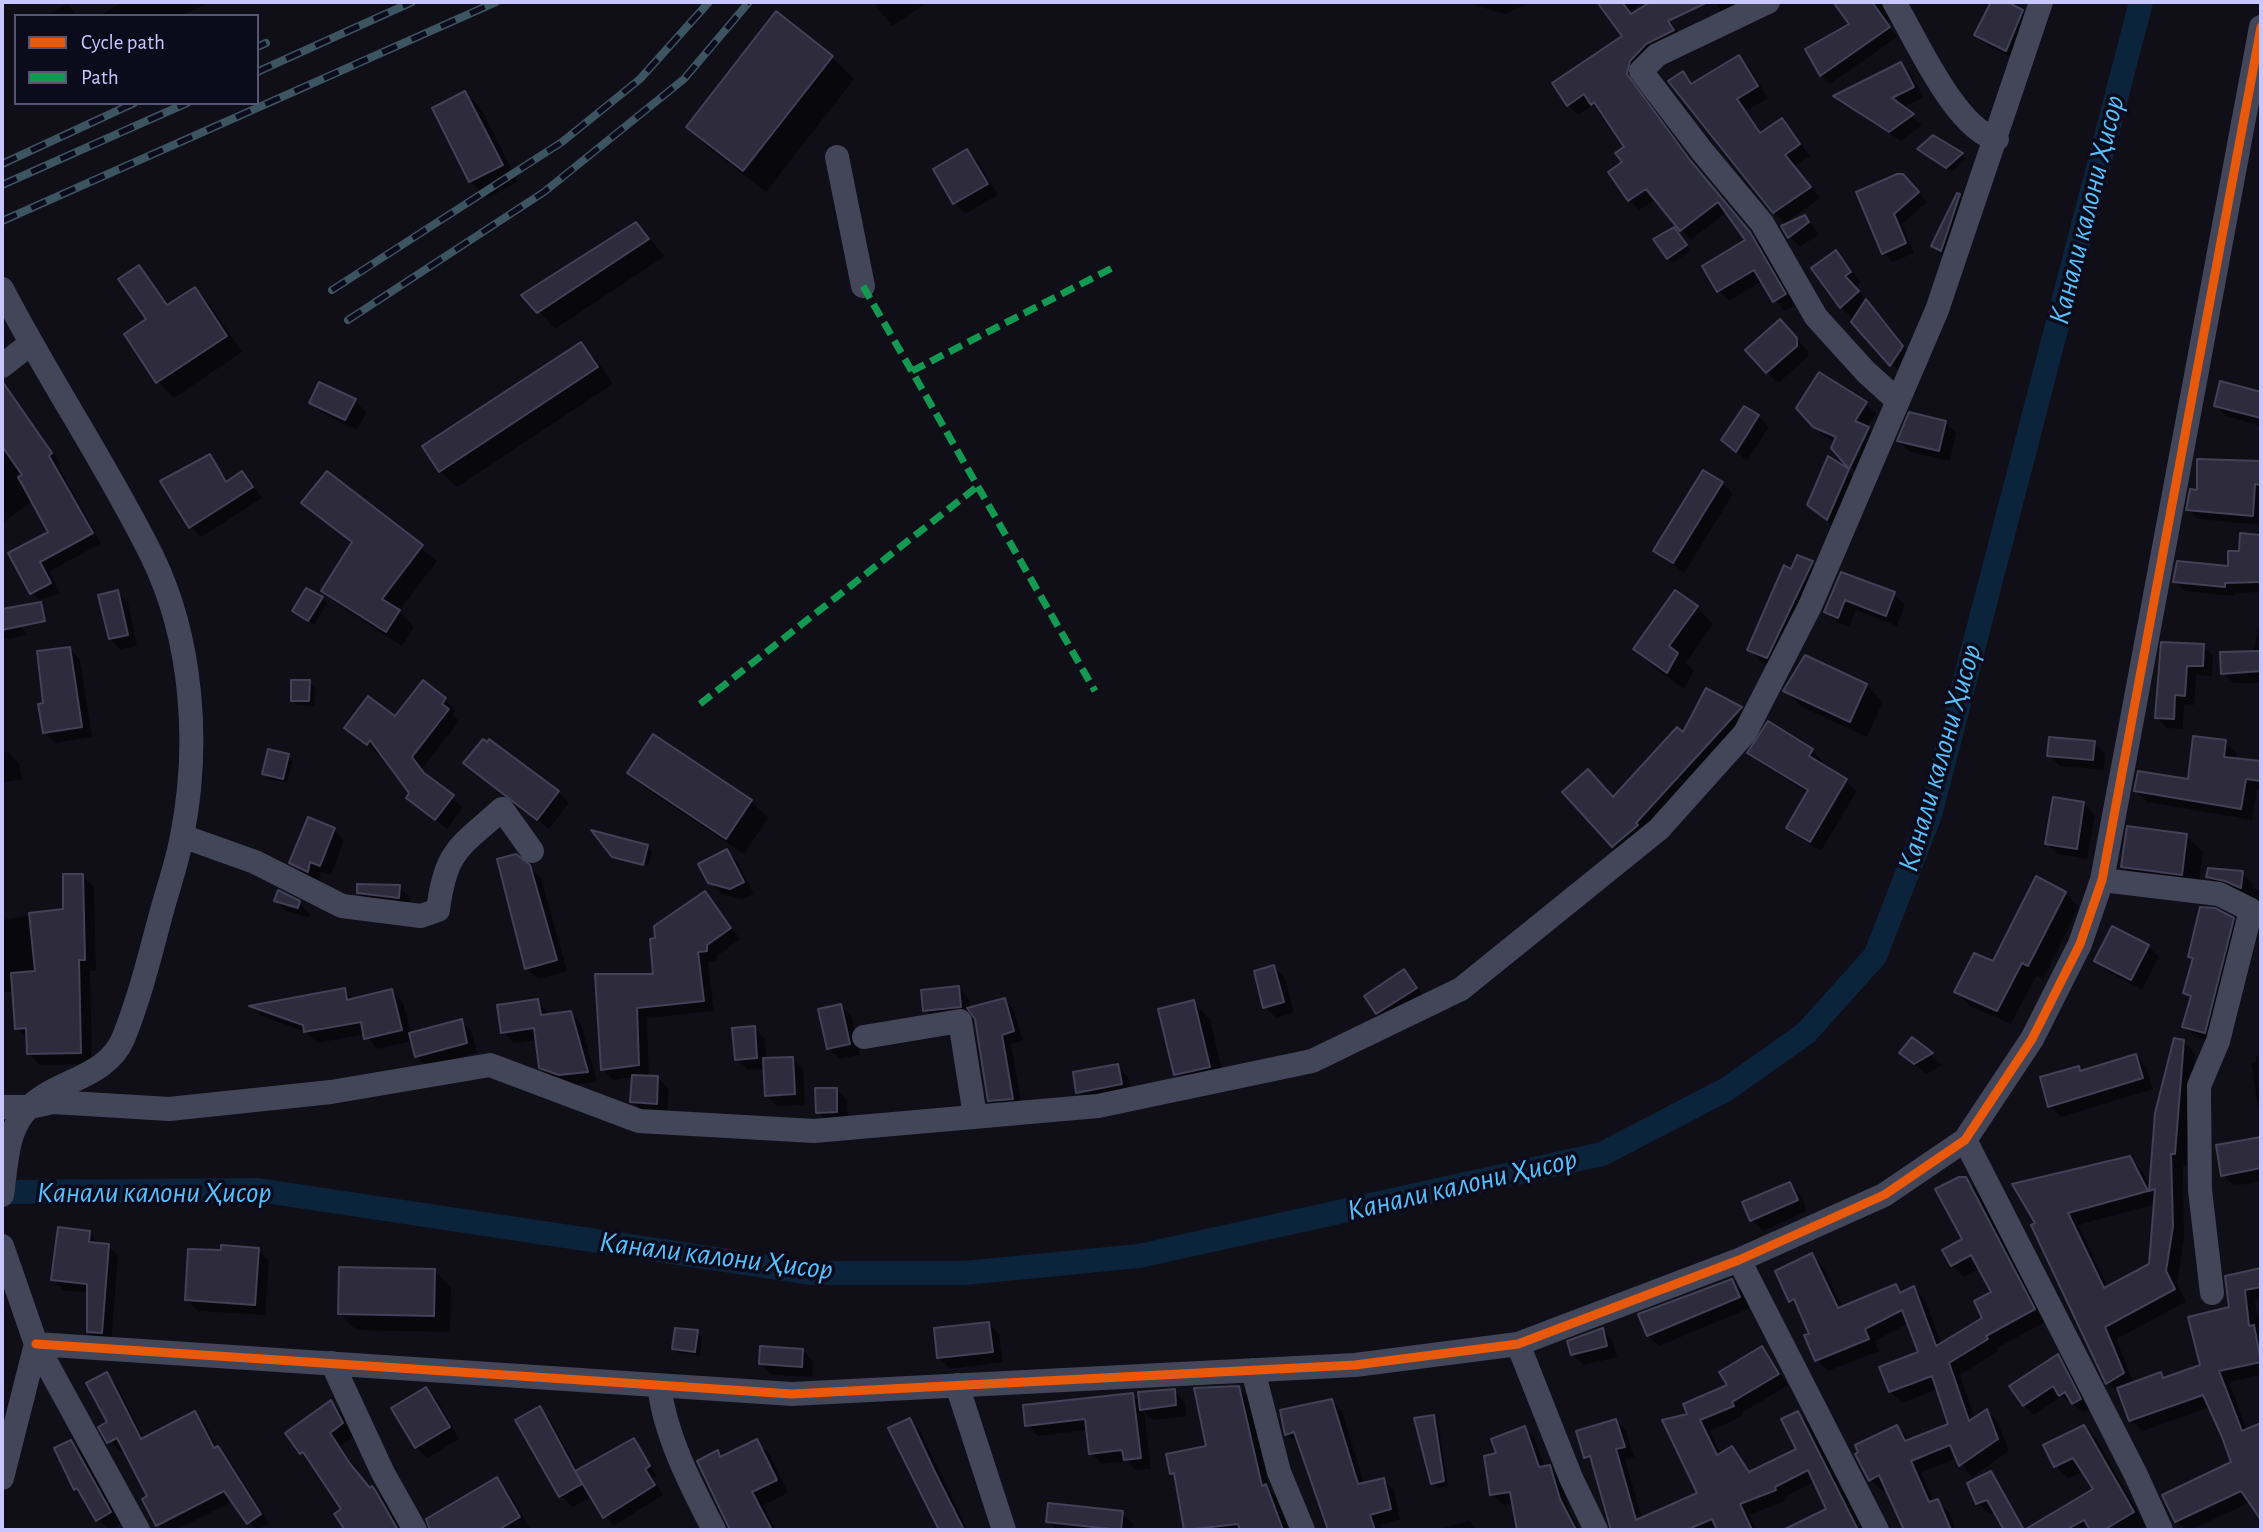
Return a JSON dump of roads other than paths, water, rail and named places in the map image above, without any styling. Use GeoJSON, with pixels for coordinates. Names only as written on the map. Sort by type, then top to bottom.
{"type":"FeatureCollection","features":[{"type":"Feature","properties":{"kind":"street"},"geometry":{"type":"LineString","coordinates":[[1768,2],[1657,55],[1641,71],[1702,151],[1762,223],[1816,317],[1866,372],[1898,401]]}},
{"type":"Feature","properties":{"kind":"street"},"geometry":{"type":"LineString","coordinates":[[1894,2],[1937,82],[1984,133],[1997,139]]}},
{"type":"Feature","properties":{"kind":"street"},"geometry":{"type":"LineString","coordinates":[[2,1107],[30,1107],[53,1102],[169,1109],[331,1092],[490,1065],[639,1121],[814,1131],[1098,1106],[1312,1061],[1461,989],[1659,829],[1745,733],[1810,606],[1937,310],[1997,139],[2041,2]]}},
{"type":"Feature","properties":{"kind":"street"},"geometry":{"type":"LineString","coordinates":[[36,1344],[792,1394],[1355,1365],[1518,1344],[1739,1260],[1884,1195],[1965,1140],[2032,1039],[2080,944],[2102,880],[2261,27]]}},
{"type":"Feature","properties":{"kind":"street"},"geometry":{"type":"LineString","coordinates":[[838,157],[863,286]]}},
{"type":"Feature","properties":{"kind":"street"},"geometry":{"type":"LineString","coordinates":[[2,289],[30,344],[153,558],[177,622],[188,688],[191,760],[182,836],[136,1007],[120,1046],[99,1068],[30,1107],[12,1134],[2,1195]]}},
{"type":"Feature","properties":{"kind":"street"},"geometry":{"type":"LineString","coordinates":[[2,366],[30,344]]}},
{"type":"Feature","properties":{"kind":"street"},"geometry":{"type":"LineString","coordinates":[[182,836],[255,862],[342,906],[421,916],[438,910],[442,876],[451,855],[502,809],[532,851]]}},
{"type":"Feature","properties":{"kind":"street"},"geometry":{"type":"LineString","coordinates":[[2102,880],[2219,894],[2251,910],[2218,1041],[2199,1086],[2200,1190],[2212,1293]]}},
{"type":"Feature","properties":{"kind":"street"},"geometry":{"type":"LineString","coordinates":[[864,1037],[960,1021],[975,1116]]}},
{"type":"Feature","properties":{"kind":"street"},"geometry":{"type":"LineString","coordinates":[[1965,1140],[2136,1475],[2161,1530]]}},
{"type":"Feature","properties":{"kind":"street"},"geometry":{"type":"LineString","coordinates":[[2,1246],[36,1344],[138,1530]]}},
{"type":"Feature","properties":{"kind":"street"},"geometry":{"type":"LineString","coordinates":[[1739,1260],[1877,1530]]}},
{"type":"Feature","properties":{"kind":"street"},"geometry":{"type":"LineString","coordinates":[[2,1478],[36,1344]]}},
{"type":"Feature","properties":{"kind":"street"},"geometry":{"type":"LineString","coordinates":[[1518,1344],[1571,1478],[1596,1530]]}},
{"type":"Feature","properties":{"kind":"street"},"geometry":{"type":"LineString","coordinates":[[332,1363],[383,1473],[415,1530]]}},
{"type":"Feature","properties":{"kind":"street"},"geometry":{"type":"LineString","coordinates":[[1253,1370],[1279,1472],[1303,1530]]}},
{"type":"Feature","properties":{"kind":"street"},"geometry":{"type":"LineString","coordinates":[[659,1385],[662,1413],[693,1489],[715,1530]]}},
{"type":"Feature","properties":{"kind":"street"},"geometry":{"type":"LineString","coordinates":[[957,1385],[1004,1530]]}},
{"type":"Feature","properties":{"kind":"waterway","name":"Канали калони Ҳисор"},"geometry":{"type":"LineString","coordinates":[[2,1192],[258,1190],[810,1273],[964,1273],[1139,1256],[1602,1154],[1727,1089],[1806,1033],[1875,956],[1930,815],[2141,2]]}},
{"type":"Feature","properties":{"kind":"railway"},"geometry":{"type":"LineString","coordinates":[[259,71],[412,2]]}},
{"type":"Feature","properties":{"kind":"railway"},"geometry":{"type":"LineString","coordinates":[[2,221],[496,2]]}},
{"type":"Feature","properties":{"kind":"railway"},"geometry":{"type":"LineString","coordinates":[[332,290],[562,142],[640,79],[709,2]]}},
{"type":"Feature","properties":{"kind":"railway"},"geometry":{"type":"LineString","coordinates":[[348,320],[544,192],[684,79],[749,2]]}},
{"type":"Feature","properties":{"kind":"railway"},"geometry":{"type":"LineString","coordinates":[[259,46],[266,43]]}},
{"type":"Feature","properties":{"kind":"railway"},"geometry":{"type":"LineString","coordinates":[[2,164],[130,105]]}},
{"type":"Feature","properties":{"kind":"railway"},"geometry":{"type":"LineString","coordinates":[[2,185],[182,105]]}}]}
